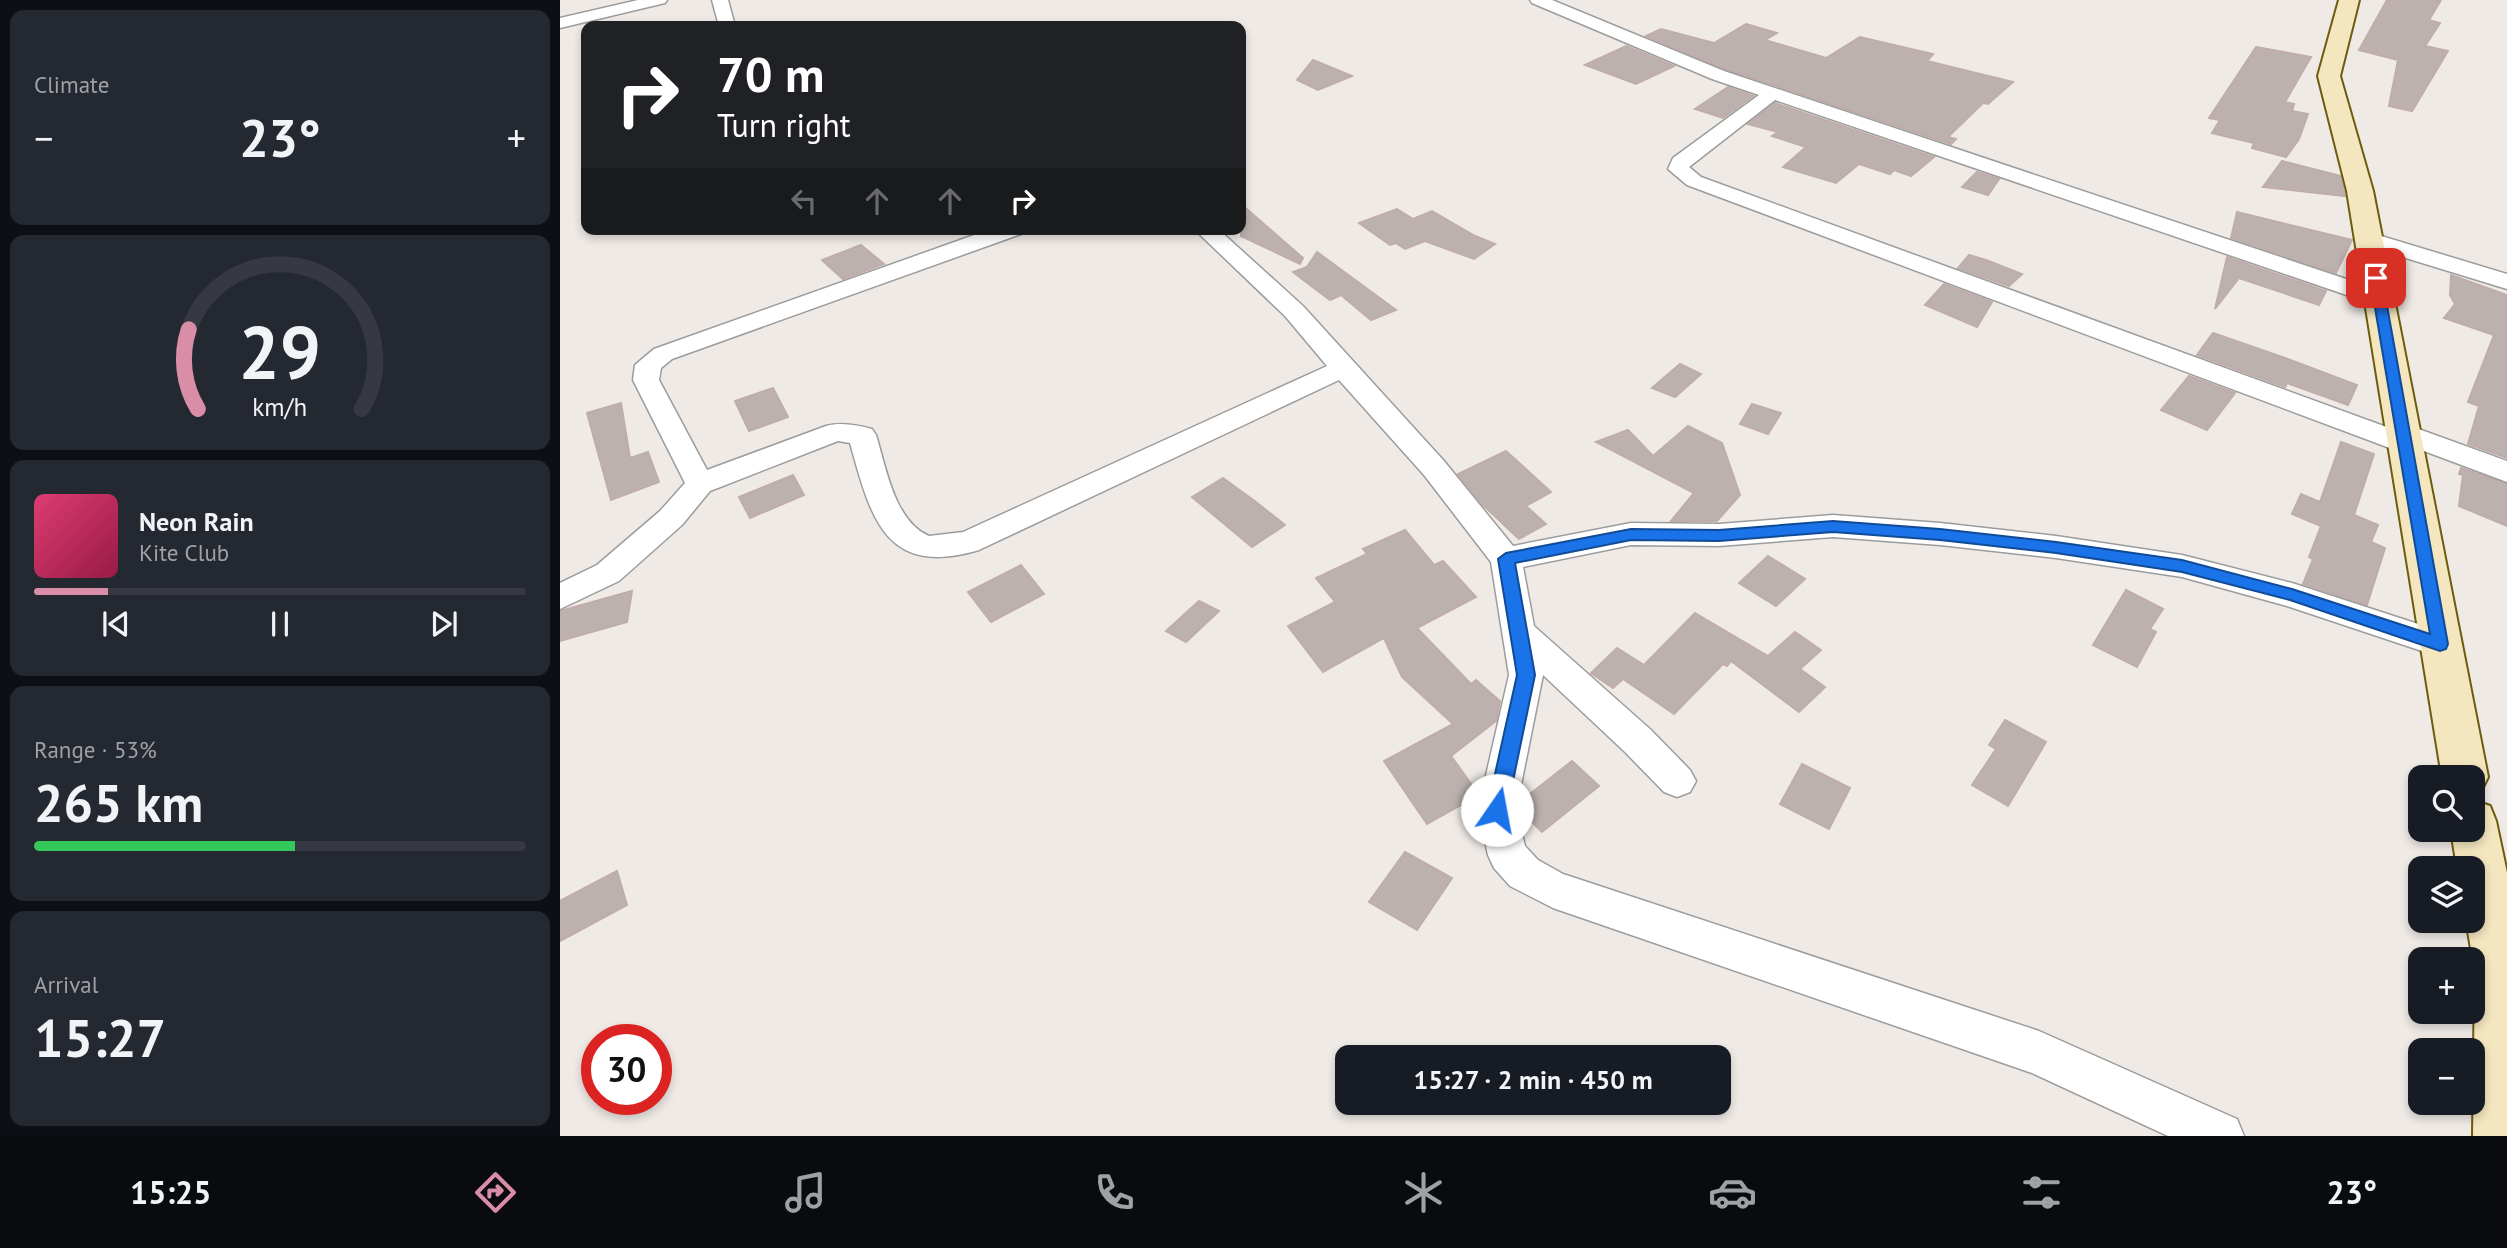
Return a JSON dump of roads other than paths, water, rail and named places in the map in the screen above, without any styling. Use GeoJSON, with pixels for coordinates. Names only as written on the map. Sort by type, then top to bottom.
{"type":"FeatureCollection","features":[{"type":"Feature","properties":{"kind":"street"},"geometry":{"type":"LineString","coordinates":[[560,23],[659,0]]}},
{"type":"Feature","properties":{"kind":"street"},"geometry":{"type":"LineString","coordinates":[[720,0],[726,21]]}},
{"type":"Feature","properties":{"kind":"street"},"geometry":{"type":"LineString","coordinates":[[1538,0],[1718,75],[2379,298]]}},
{"type":"Feature","properties":{"kind":"street"},"geometry":{"type":"LineString","coordinates":[[2349,0],[2329,76],[2360,191],[2463,765]]}},
{"type":"Feature","properties":{"kind":"street"},"geometry":{"type":"LineString","coordinates":[[1773,93],[1680,162],[1678,169],[1695,181],[1842,237],[2404,439],[2507,471]]}},
{"type":"Feature","properties":{"kind":"street"},"geometry":{"type":"LineString","coordinates":[[700,484],[646,380],[648,365],[663,354],[996,235]]}},
{"type":"Feature","properties":{"kind":"street"},"geometry":{"type":"LineString","coordinates":[[1212,235],[1294,311],[1434,468],[1506,559],[1526,675],[1497,810],[1508,855],[1524,873],[1553,889],[2039,1054],[2220,1136]]}},
{"type":"Feature","properties":{"kind":"street"},"geometry":{"type":"LineString","coordinates":[[2368,239],[2507,282]]}},
{"type":"Feature","properties":{"kind":"street"},"geometry":{"type":"LineString","coordinates":[[560,597],[608,573],[671,518],[700,484],[836,432],[862,435],[890,518],[902,535],[924,547],[968,542],[1343,368]]}},
{"type":"Feature","properties":{"kind":"street"},"geometry":{"type":"LineString","coordinates":[[1506,559],[1631,534],[1719,535],[1833,526],[1940,534],[2056,547],[2182,566],[2292,595],[2440,644]]}},
{"type":"Feature","properties":{"kind":"street"},"geometry":{"type":"LineString","coordinates":[[1518,631],[1638,741],[1676,781]]}},
{"type":"Feature","properties":{"kind":"street"},"geometry":{"type":"LineString","coordinates":[[2477,842],[2501,972],[2502,1136]]}}]}
